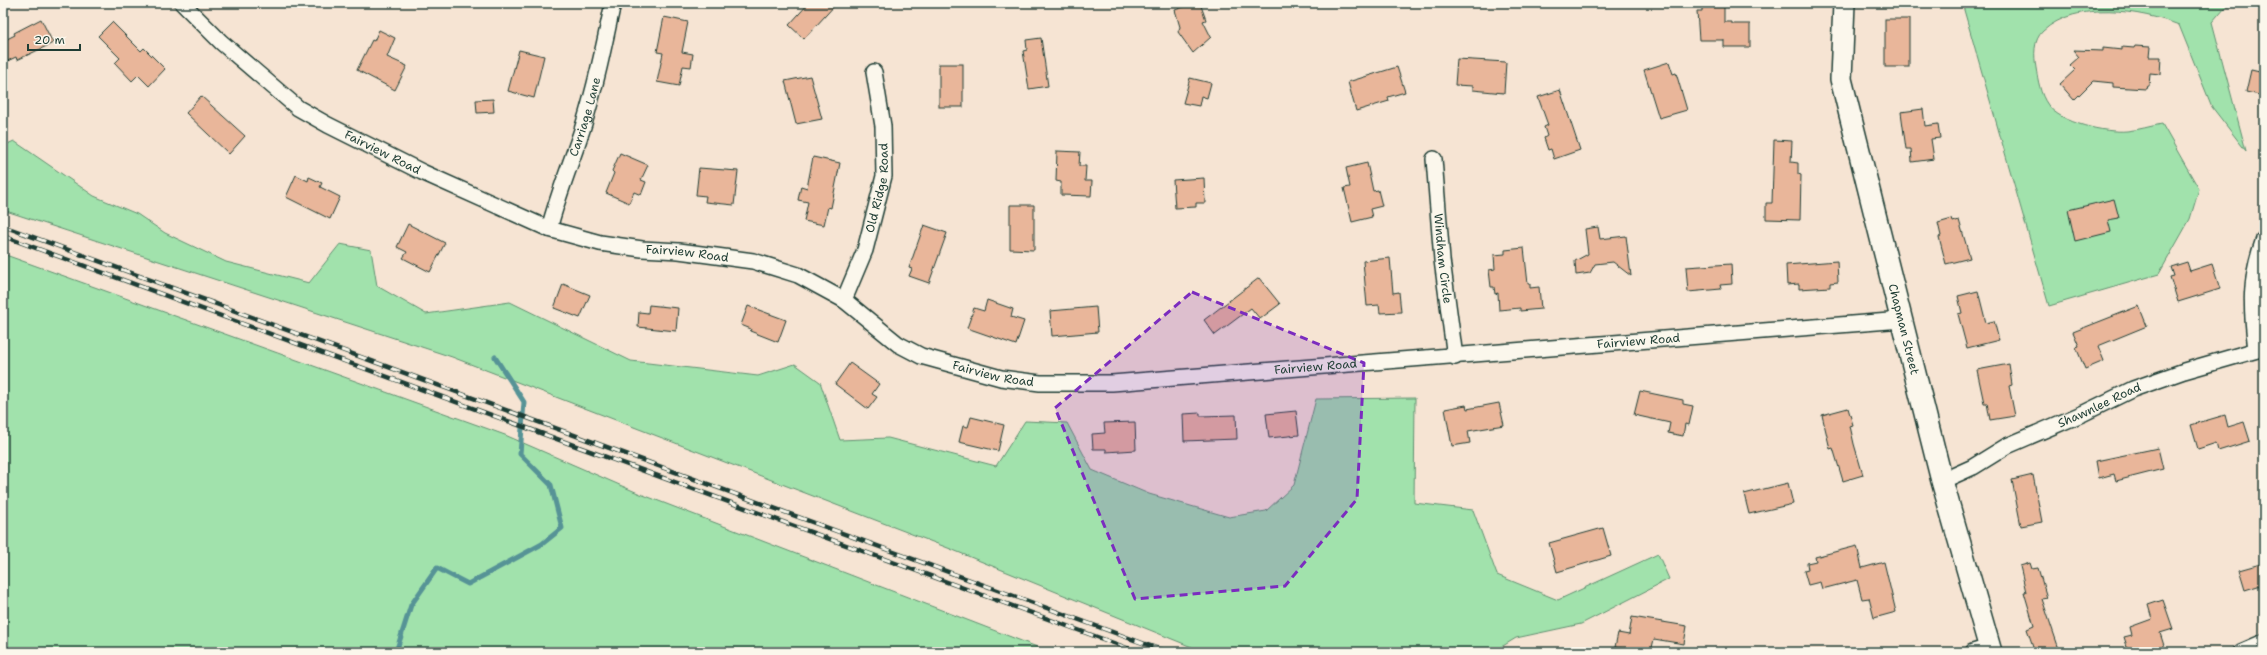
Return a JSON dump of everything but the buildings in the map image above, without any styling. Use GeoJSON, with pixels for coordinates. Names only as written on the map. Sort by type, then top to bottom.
{"type":"FeatureCollection","features":[{"type":"Feature","properties":{"kind":"street","name":"Fairview Road"},"geometry":{"type":"LineString","coordinates":[[182,3],[221,42],[298,108],[328,125],[422,172],[549,229],[600,243],[642,249],[679,251],[753,261],[798,275],[844,300],[898,344],[921,356],[1000,378],[1040,383],[1112,383],[1455,357],[1902,320]]}},
{"type":"Feature","properties":{"kind":"street","name":"Carriage Lane"},"geometry":{"type":"LineString","coordinates":[[549,229],[560,189],[582,130],[600,65],[613,3]]}},
{"type":"Feature","properties":{"kind":"street","name":"Chapman Street"},"geometry":{"type":"LineString","coordinates":[[1844,3],[1841,79],[1984,650]]}},
{"type":"Feature","properties":{"kind":"street","name":"Old Ridge Road"},"geometry":{"type":"LineString","coordinates":[[844,300],[865,250],[884,176],[883,126],[874,72]]}},
{"type":"Feature","properties":{"kind":"street","name":"Windham Circle"},"geometry":{"type":"LineString","coordinates":[[1434,159],[1442,260],[1455,357]]}},
{"type":"Feature","properties":{"kind":"street"},"geometry":{"type":"LineString","coordinates":[[2260,349],[2251,310],[2255,264],[2264,239]]}},
{"type":"Feature","properties":{"kind":"street","name":"Shawnlee Road"},"geometry":{"type":"LineString","coordinates":[[1942,482],[1973,467],[2007,446],[2084,413],[2132,389],[2260,349]]}},
{"type":"Feature","properties":{"kind":"street"},"geometry":{"type":"LineString","coordinates":[[2241,652],[2264,642]]}},
{"type":"Feature","properties":{"kind":"highlighted area"},"geometry":{"type":"Polygon","coordinates":[[[1192,292],[1364,363],[1357,499],[1285,586],[1135,599],[1055,408],[1192,292]]]}},
{"type":"Feature","properties":{"kind":"green space"},"geometry":{"type":"Polygon","coordinates":[[[1962,3],[2264,3],[2225,7],[2212,22],[2246,151],[2212,107],[2179,25],[2146,15],[2128,12],[2091,12],[2073,15],[2057,21],[2043,31],[2037,39],[2035,63],[2041,92],[2045,101],[2054,111],[2062,117],[2084,126],[2107,130],[2127,131],[2162,124],[2199,189],[2190,219],[2159,274],[2049,306],[1962,3]]]}},
{"type":"Feature","properties":{"kind":"green space"},"geometry":{"type":"Polygon","coordinates":[[[14,141],[94,196],[137,214],[165,233],[226,262],[309,283],[340,244],[371,250],[377,286],[426,314],[510,302],[631,361],[758,376],[795,364],[820,382],[840,440],[888,438],[996,466],[1025,421],[1067,423],[1092,470],[1149,494],[1229,517],[1266,511],[1294,485],[1316,399],[1415,398],[1414,503],[1473,510],[1497,575],[1558,600],[1658,554],[1669,579],[1581,624],[1516,638],[1493,652],[1204,652],[948,548],[452,357],[3,210],[3,146],[14,141]]]}},
{"type":"Feature","properties":{"kind":"green space"},"geometry":{"type":"Polygon","coordinates":[[[3,254],[505,435],[638,493],[1050,652],[3,652],[3,254]]]}},
{"type":"Feature","properties":{"kind":"waterway"},"geometry":{"type":"LineString","coordinates":[[396,652],[411,605],[437,568],[468,584],[542,544],[562,528],[551,485],[520,454],[524,402],[495,357]]}},
{"type":"Feature","properties":{"kind":"railway"},"geometry":{"type":"LineString","coordinates":[[3,226],[1167,652]]}},
{"type":"Feature","properties":{"kind":"railway"},"geometry":{"type":"LineString","coordinates":[[3,236],[1138,652]]}}]}
